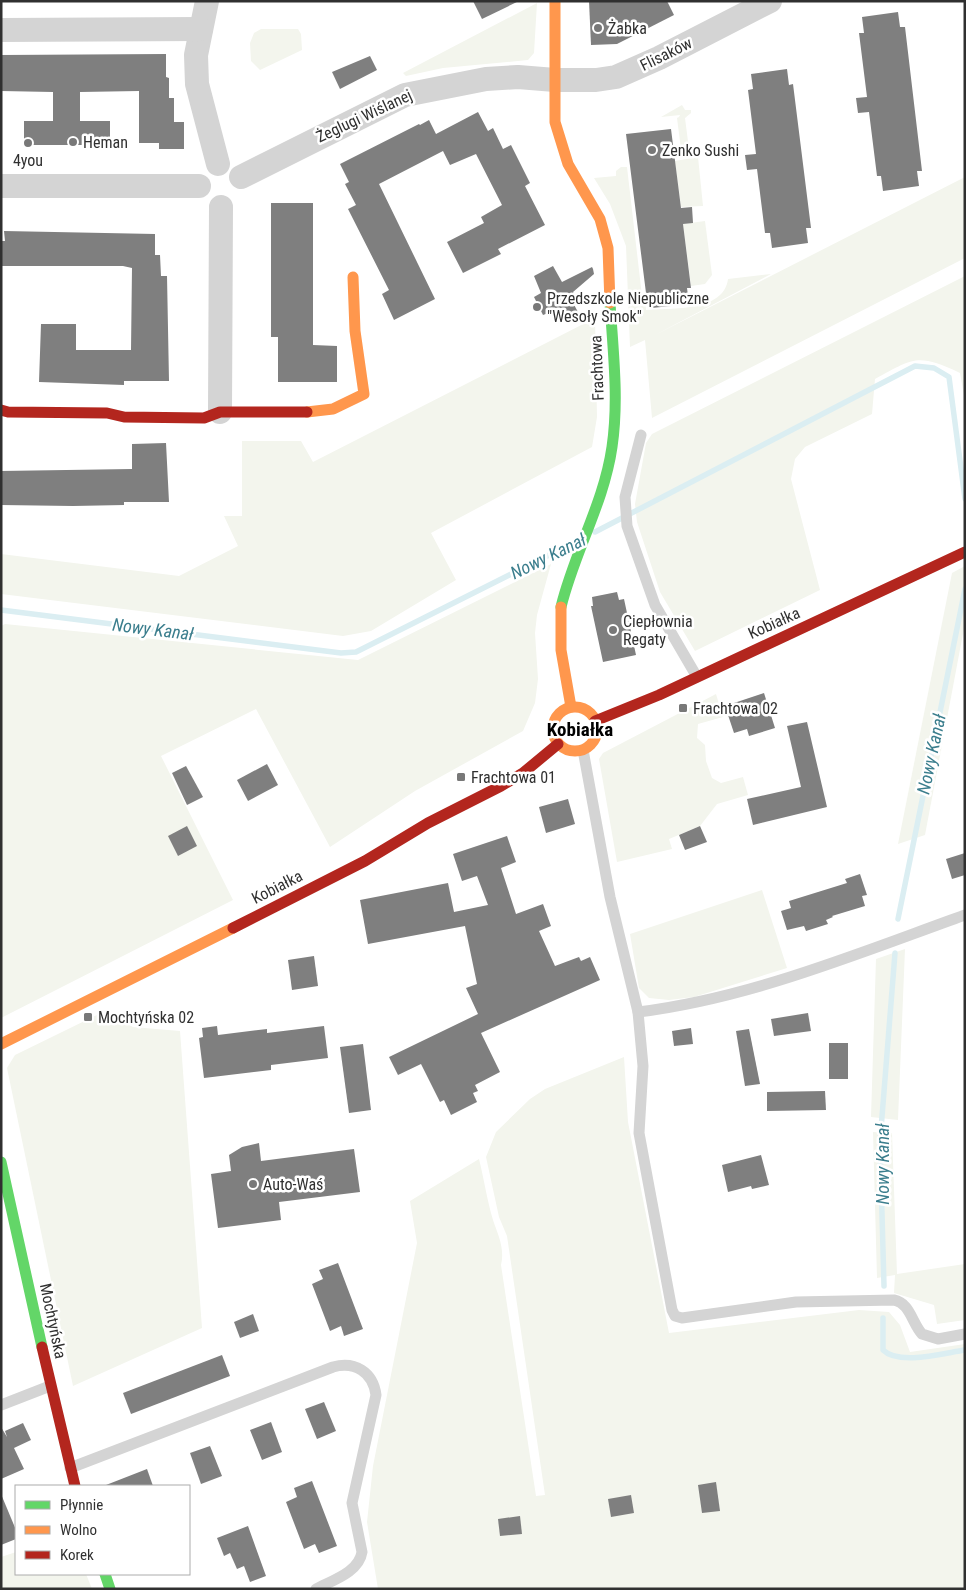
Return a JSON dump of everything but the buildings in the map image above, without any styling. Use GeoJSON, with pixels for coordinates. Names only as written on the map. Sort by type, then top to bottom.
{"type":"FeatureCollection","features":[{"type":"Feature","properties":{"kind":"street"},"geometry":{"type":"LineString","coordinates":[[208,1],[196,55],[197,84],[218,164]]}},
{"type":"Feature","properties":{"kind":"street","name":"Frachtowa"},"geometry":{"type":"LineString","coordinates":[[555,1],[555,122],[561,147],[568,164],[600,219],[608,248],[615,406],[612,448],[602,492],[565,591],[559,623],[561,650],[571,708]]}},
{"type":"Feature","properties":{"kind":"street","name":"Flisaków"},"geometry":{"type":"LineString","coordinates":[[554,80],[596,80],[616,77],[659,58],[770,1]]}},
{"type":"Feature","properties":{"kind":"street"},"geometry":{"type":"LineString","coordinates":[[1,30],[201,29]]}},
{"type":"Feature","properties":{"kind":"street","name":"Żeglugi Wiślanej"},"geometry":{"type":"LineString","coordinates":[[241,177],[405,95],[486,79],[518,77],[554,80]]}},
{"type":"Feature","properties":{"kind":"street"},"geometry":{"type":"LineString","coordinates":[[218,164],[232,166],[241,177],[243,184],[239,197],[228,206],[221,207],[207,202],[199,186],[202,175],[206,170],[218,164]]}},
{"type":"Feature","properties":{"kind":"street"},"geometry":{"type":"LineString","coordinates":[[1,186],[199,186]]}},
{"type":"Feature","properties":{"kind":"street"},"geometry":{"type":"LineString","coordinates":[[220,412],[221,207]]}},
{"type":"Feature","properties":{"kind":"street"},"geometry":{"type":"LineString","coordinates":[[1,410],[8,412],[107,414],[133,417],[204,418],[220,412],[319,412],[333,409],[364,394],[355,331],[353,277]]}},
{"type":"Feature","properties":{"kind":"street","name":"Kobiałka"},"geometry":{"type":"LineString","coordinates":[[595,721],[654,698],[965,552]]}},
{"type":"Feature","properties":{"kind":"street"},"geometry":{"type":"LineString","coordinates":[[571,708],[584,709],[595,721],[597,730],[595,738],[583,750],[566,750],[558,744],[552,728],[554,720],[559,713],[571,708]]}},
{"type":"Feature","properties":{"kind":"street","name":"Kobiałka"},"geometry":{"type":"LineString","coordinates":[[1,1044],[365,861],[428,823],[523,773],[558,744]]}},
{"type":"Feature","properties":{"kind":"street","name":"Mochtyńska"},"geometry":{"type":"LineString","coordinates":[[1,1162],[50,1386],[75,1485]]}},
{"type":"Feature","properties":{"kind":"street"},"geometry":{"type":"LineString","coordinates":[[105,1575],[110,1589]]}},
{"type":"Feature","properties":{"kind":"lane"},"geometry":{"type":"LineString","coordinates":[[641,435],[625,497],[627,526],[656,605],[697,677]]}},
{"type":"Feature","properties":{"kind":"lane"},"geometry":{"type":"LineString","coordinates":[[583,750],[610,897],[638,1012],[643,1066],[639,1133],[672,1310],[675,1316],[682,1318],[796,1302],[894,1300],[906,1306],[922,1334],[938,1339],[965,1334]]}},
{"type":"Feature","properties":{"kind":"lane"},"geometry":{"type":"LineString","coordinates":[[638,1012],[692,1004],[716,998],[845,958],[965,915]]}},
{"type":"Feature","properties":{"kind":"lane"},"geometry":{"type":"LineString","coordinates":[[70,1468],[333,1367],[350,1365],[358,1368],[371,1379],[376,1395],[352,1503],[362,1552],[361,1558],[351,1570],[316,1589]]}},
{"type":"Feature","properties":{"kind":"lane"},"geometry":{"type":"LineString","coordinates":[[1,1405],[50,1386]]}},
{"type":"Feature","properties":{"kind":"shaded area"},"geometry":{"type":"Polygon","coordinates":[[[537,3],[534,53],[528,60],[443,68],[406,76],[403,73],[537,3]]]}},
{"type":"Feature","properties":{"kind":"shaded area"},"geometry":{"type":"Polygon","coordinates":[[[261,29],[298,29],[301,34],[302,50],[260,70],[251,61],[250,43],[254,33],[261,29]]]}},
{"type":"Feature","properties":{"kind":"shaded area"},"geometry":{"type":"Polygon","coordinates":[[[682,105],[685,110],[691,110],[691,113],[685,118],[690,157],[682,157],[677,118],[680,115],[661,117],[682,105]]]}},
{"type":"Feature","properties":{"kind":"shaded area"},"geometry":{"type":"Polygon","coordinates":[[[698,157],[703,206],[681,207],[675,161],[698,157]]]}},
{"type":"Feature","properties":{"kind":"shaded area"},"geometry":{"type":"Polygon","coordinates":[[[621,167],[627,167],[642,296],[645,298],[646,310],[682,308],[707,303],[724,290],[728,279],[771,274],[653,336],[965,177],[965,258],[652,418],[645,340],[630,347],[626,246],[610,204],[594,178],[616,176],[616,171],[621,167]]]}},
{"type":"Feature","properties":{"kind":"shaded area"},"geometry":{"type":"Polygon","coordinates":[[[705,221],[712,275],[705,284],[691,286],[683,224],[705,221]]]}},
{"type":"Feature","properties":{"kind":"shaded area"},"geometry":{"type":"Polygon","coordinates":[[[965,276],[965,401],[960,373],[934,363],[916,361],[908,363],[875,379],[872,414],[805,447],[795,459],[791,479],[820,590],[695,651],[660,592],[637,522],[635,504],[646,443],[652,434],[965,276]]]}},
{"type":"Feature","properties":{"kind":"shaded area"},"geometry":{"type":"Polygon","coordinates":[[[595,318],[597,417],[592,447],[431,533],[456,580],[371,631],[343,636],[1,594],[1,554],[179,576],[238,546],[224,516],[242,516],[242,441],[301,441],[313,462],[595,318]]]}},
{"type":"Feature","properties":{"kind":"shaded area"},"geometry":{"type":"Polygon","coordinates":[[[551,564],[537,615],[535,633],[538,679],[535,703],[523,731],[415,791],[330,847],[256,709],[161,756],[233,900],[1,1018],[1,626],[5,624],[358,660],[551,564]]]}},
{"type":"Feature","properties":{"kind":"shaded area"},"geometry":{"type":"Polygon","coordinates":[[[965,566],[965,623],[925,835],[898,844],[952,573],[965,566]]]}},
{"type":"Feature","properties":{"kind":"shaded area"},"geometry":{"type":"Polygon","coordinates":[[[716,694],[723,717],[698,724],[697,738],[705,745],[706,761],[712,778],[721,783],[743,777],[748,795],[717,804],[700,826],[669,839],[672,849],[617,862],[599,759],[603,753],[716,694]]]}},
{"type":"Feature","properties":{"kind":"shaded area"},"geometry":{"type":"Polygon","coordinates":[[[762,890],[787,968],[694,997],[669,1000],[649,998],[639,988],[630,934],[762,890]]]}},
{"type":"Feature","properties":{"kind":"shaded area"},"geometry":{"type":"Polygon","coordinates":[[[905,949],[898,1120],[871,1117],[876,959],[905,949]]]}},
{"type":"Feature","properties":{"kind":"shaded area"},"geometry":{"type":"Polygon","coordinates":[[[105,1011],[133,1027],[180,1031],[202,1328],[73,1386],[7,1068],[15,1055],[105,1011]]]}},
{"type":"Feature","properties":{"kind":"shaded area"},"geometry":{"type":"Polygon","coordinates":[[[624,1057],[628,1122],[669,1333],[859,1310],[889,1312],[900,1325],[910,1352],[965,1344],[965,1589],[378,1589],[367,1522],[373,1466],[417,1243],[410,1201],[479,1159],[491,1212],[502,1247],[501,1265],[536,1496],[545,1495],[507,1236],[499,1217],[486,1157],[496,1132],[530,1099],[545,1089],[624,1057]]]}},
{"type":"Feature","properties":{"kind":"shaded area"},"geometry":{"type":"Polygon","coordinates":[[[873,1132],[892,1133],[897,1274],[965,1264],[965,1320],[937,1324],[934,1305],[894,1293],[895,1275],[877,1278],[873,1132]]]}},
{"type":"Feature","properties":{"kind":"shaded area"},"geometry":{"type":"Polygon","coordinates":[[[15,1552],[15,1575],[86,1575],[92,1589],[1,1589],[1,1557],[15,1552]]]}},
{"type":"Feature","properties":{"kind":"waterway","name":"Nowy Kanał"},"geometry":{"type":"LineString","coordinates":[[595,532],[915,366],[934,368],[949,377],[965,499]]}},
{"type":"Feature","properties":{"kind":"waterway","name":"Nowy Kanał"},"geometry":{"type":"LineString","coordinates":[[1,610],[341,653],[356,652],[571,544]]}},
{"type":"Feature","properties":{"kind":"waterway","name":"Nowy Kanał"},"geometry":{"type":"LineString","coordinates":[[898,919],[965,589]]}},
{"type":"Feature","properties":{"kind":"waterway","name":"Nowy Kanał"},"geometry":{"type":"LineString","coordinates":[[884,1286],[880,1142],[895,953]]}},
{"type":"Feature","properties":{"kind":"waterway","name":"Nowy Kanał"},"geometry":{"type":"LineString","coordinates":[[883,1318],[883,1350],[890,1355],[910,1358],[965,1350]]}},
{"type":"Feature","properties":{"kind":"traffic: fast"},"geometry":{"type":"LineString","coordinates":[[561,607],[573,567],[596,508],[612,447],[615,393],[610,303]]}},
{"type":"Feature","properties":{"kind":"traffic: fast"},"geometry":{"type":"LineString","coordinates":[[1,1162],[42,1347]]}},
{"type":"Feature","properties":{"kind":"traffic: fast"},"geometry":{"type":"LineString","coordinates":[[105,1575],[110,1589]]}},
{"type":"Feature","properties":{"kind":"traffic: slow"},"geometry":{"type":"LineString","coordinates":[[555,1],[555,122],[568,164],[600,219],[608,248],[610,303]]}},
{"type":"Feature","properties":{"kind":"traffic: slow"},"geometry":{"type":"LineString","coordinates":[[307,412],[333,409],[364,394],[355,331],[353,277]]}},
{"type":"Feature","properties":{"kind":"traffic: slow"},"geometry":{"type":"LineString","coordinates":[[561,607],[561,650],[571,707]]}},
{"type":"Feature","properties":{"kind":"traffic: slow"},"geometry":{"type":"LineString","coordinates":[[571,707],[579,707],[591,713],[597,729],[591,745],[579,751],[571,751],[559,745],[553,733],[553,725],[559,713],[571,707]]}},
{"type":"Feature","properties":{"kind":"traffic: slow"},"geometry":{"type":"LineString","coordinates":[[1,1044],[233,928]]}},
{"type":"Feature","properties":{"kind":"traffic: jam"},"geometry":{"type":"LineString","coordinates":[[1,410],[8,412],[107,413],[124,417],[204,418],[220,412],[307,412]]}},
{"type":"Feature","properties":{"kind":"traffic: jam"},"geometry":{"type":"LineString","coordinates":[[595,721],[659,695],[965,552]]}},
{"type":"Feature","properties":{"kind":"traffic: jam"},"geometry":{"type":"LineString","coordinates":[[233,928],[365,861],[428,823],[501,786],[523,773],[558,744]]}},
{"type":"Feature","properties":{"kind":"traffic: jam"},"geometry":{"type":"LineString","coordinates":[[42,1347],[75,1485]]}},
{"type":"Feature","properties":{"kind":"place","name":"Żabka"},"geometry":{"type":"Point","coordinates":[598,28]}},
{"type":"Feature","properties":{"kind":"place","name":"Heman"},"geometry":{"type":"Point","coordinates":[73,142]}},
{"type":"Feature","properties":{"kind":"place","name":"4you"},"geometry":{"type":"Point","coordinates":[28,143]}},
{"type":"Feature","properties":{"kind":"place","name":"Zenko Sushi"},"geometry":{"type":"Point","coordinates":[652,150]}},
{"type":"Feature","properties":{"kind":"place","name":"Przedszkole Niepubliczne \"Wesoły Smok\""},"geometry":{"type":"Point","coordinates":[537,307]}},
{"type":"Feature","properties":{"kind":"place","name":"Ciepłownia Regaty"},"geometry":{"type":"Point","coordinates":[613,630]}},
{"type":"Feature","properties":{"kind":"place","name":"Frachtowa 02"},"geometry":{"type":"Point","coordinates":[683,708]}},
{"type":"Feature","properties":{"kind":"place","name":"Frachtowa 01"},"geometry":{"type":"Point","coordinates":[461,777]}},
{"type":"Feature","properties":{"kind":"place","name":"Mochtyńska 02"},"geometry":{"type":"Point","coordinates":[88,1017]}},
{"type":"Feature","properties":{"kind":"place","name":"Auto-Waś"},"geometry":{"type":"Point","coordinates":[253,1184]}},
{"type":"Feature","properties":{"kind":"district","name":"Kobiałka"},"geometry":{"type":"Point","coordinates":[580,729]}}]}
